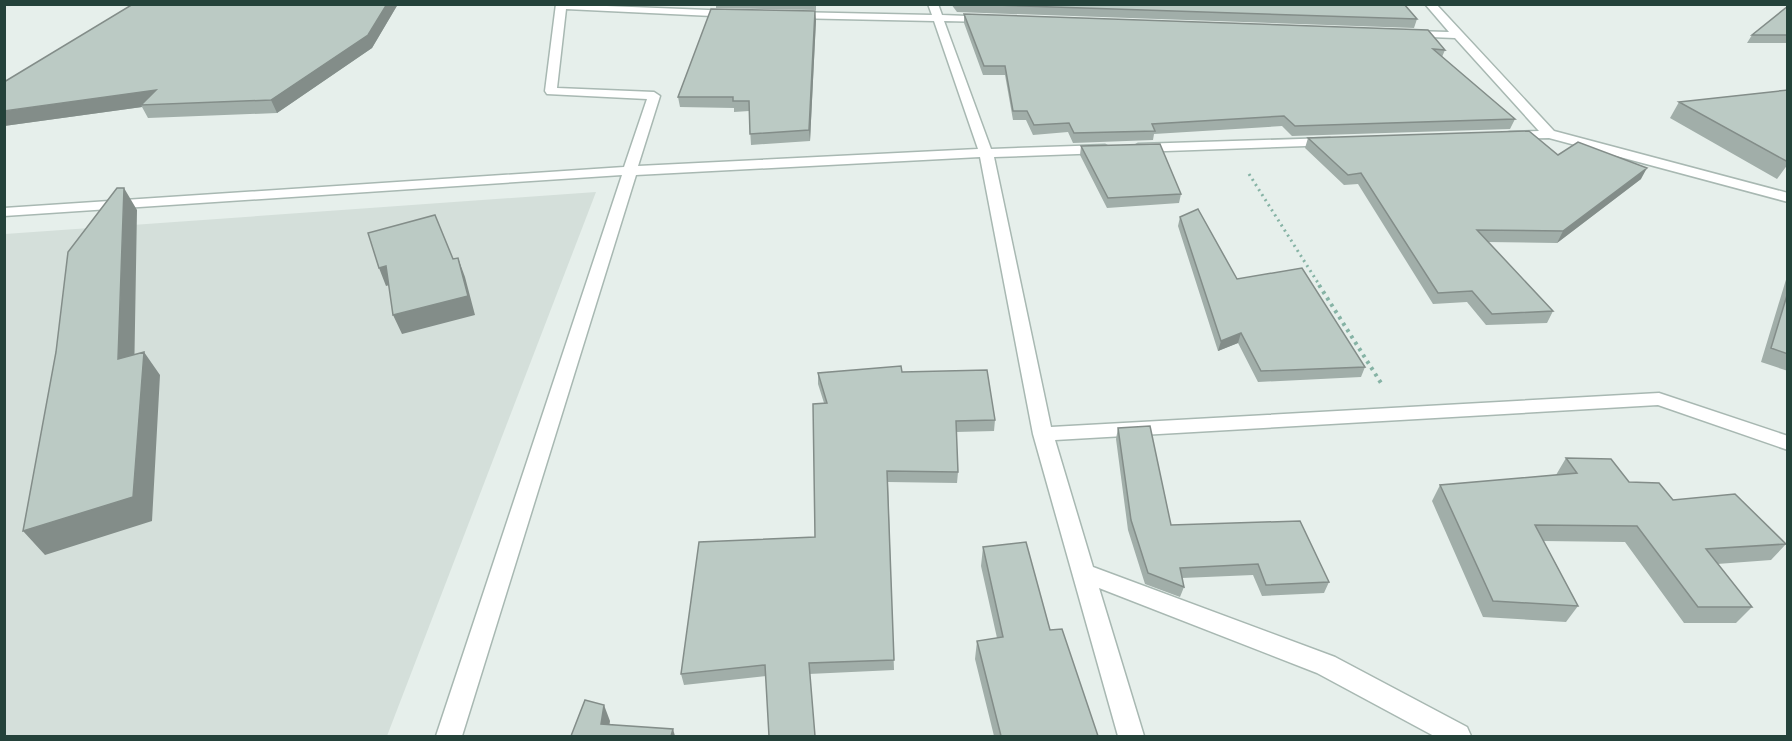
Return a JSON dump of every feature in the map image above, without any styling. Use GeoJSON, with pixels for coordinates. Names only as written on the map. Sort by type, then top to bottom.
{"type":"FeatureCollection","features":[{"type":"Feature","properties":{"kind":"street"},"geometry":{"type":"LineString","coordinates":[[1430,4],[1549,134]]}},
{"type":"Feature","properties":{"kind":"street"},"geometry":{"type":"LineString","coordinates":[[449,736],[654,96],[551,91],[561,5],[745,14]]}},
{"type":"Feature","properties":{"kind":"street"},"geometry":{"type":"LineString","coordinates":[[781,15],[935,11],[996,19]]}},
{"type":"Feature","properties":{"kind":"street"},"geometry":{"type":"LineString","coordinates":[[935,11],[986,152],[1043,434],[1131,736]]}},
{"type":"Feature","properties":{"kind":"street"},"geometry":{"type":"LineString","coordinates":[[1399,33],[1458,35]]}},
{"type":"Feature","properties":{"kind":"street"},"geometry":{"type":"LineString","coordinates":[[1490,136],[1549,134],[1788,198]]}},
{"type":"Feature","properties":{"kind":"street"},"geometry":{"type":"LineString","coordinates":[[4,212],[631,171],[986,152],[1349,141]]}},
{"type":"Feature","properties":{"kind":"street"},"geometry":{"type":"LineString","coordinates":[[1043,434],[1659,399],[1788,443]]}},
{"type":"Feature","properties":{"kind":"street"},"geometry":{"type":"LineString","coordinates":[[1084,573],[1326,665],[1458,736]]}},
{"type":"Feature","properties":{"kind":"path"},"geometry":{"type":"LineString","coordinates":[[1231,145],[1400,414]]}},
{"type":"Feature","properties":{"kind":"shaded area"},"geometry":{"type":"Polygon","coordinates":[[[596,192],[387,736],[5,736],[5,234],[596,192]]]}},
{"type":"Feature","properties":{"kind":"building"},"geometry":{"type":"Polygon","coordinates":[[[133,4],[387,4],[368,35],[271,100],[141,105],[156,90],[4,111],[4,82],[133,4]]]}},
{"type":"Feature","properties":{"kind":"building"},"geometry":{"type":"Polygon","coordinates":[[[963,4],[1404,4],[1417,19],[963,4]]]}},
{"type":"Feature","properties":{"kind":"building"},"geometry":{"type":"Polygon","coordinates":[[[1788,6],[1788,35],[1752,35],[1788,6]]]}},
{"type":"Feature","properties":{"kind":"building"},"geometry":{"type":"Polygon","coordinates":[[[711,9],[815,11],[809,130],[750,134],[749,101],[733,101],[733,97],[678,97],[711,9]]]}},
{"type":"Feature","properties":{"kind":"building"},"geometry":{"type":"Polygon","coordinates":[[[964,14],[1428,30],[1445,50],[1433,49],[1515,119],[1295,126],[1284,116],[1152,124],[1155,131],[1074,133],[1069,123],[1034,125],[1027,111],[1013,111],[1005,66],[984,66],[964,14]]]}},
{"type":"Feature","properties":{"kind":"building"},"geometry":{"type":"Polygon","coordinates":[[[1788,90],[1788,162],[1679,102],[1788,90]]]}},
{"type":"Feature","properties":{"kind":"building"},"geometry":{"type":"Polygon","coordinates":[[[1529,131],[1558,155],[1578,142],[1647,168],[1563,231],[1477,230],[1553,311],[1492,314],[1472,291],[1438,293],[1361,173],[1348,175],[1308,138],[1529,131]]]}},
{"type":"Feature","properties":{"kind":"building"},"geometry":{"type":"Polygon","coordinates":[[[1160,144],[1181,194],[1108,198],[1081,146],[1160,144]]]}},
{"type":"Feature","properties":{"kind":"building"},"geometry":{"type":"Polygon","coordinates":[[[117,188],[124,188],[118,359],[144,352],[133,497],[23,531],[56,352],[68,252],[117,188]]]}},
{"type":"Feature","properties":{"kind":"building"},"geometry":{"type":"Polygon","coordinates":[[[1198,209],[1237,279],[1302,268],[1365,367],[1261,371],[1241,333],[1221,341],[1180,217],[1198,209]]]}},
{"type":"Feature","properties":{"kind":"building"},"geometry":{"type":"Polygon","coordinates":[[[435,215],[453,259],[458,258],[468,296],[393,315],[386,266],[379,268],[368,233],[435,215]]]}},
{"type":"Feature","properties":{"kind":"building"},"geometry":{"type":"Polygon","coordinates":[[[1788,292],[1788,354],[1771,348],[1788,292]]]}},
{"type":"Feature","properties":{"kind":"building"},"geometry":{"type":"Polygon","coordinates":[[[901,366],[902,372],[987,370],[995,420],[956,421],[958,472],[887,471],[894,660],[809,663],[815,736],[769,736],[765,665],[681,674],[699,542],[815,537],[813,404],[827,403],[818,373],[901,366]]]}},
{"type":"Feature","properties":{"kind":"building"},"geometry":{"type":"Polygon","coordinates":[[[1150,426],[1171,525],[1300,521],[1329,582],[1266,585],[1258,564],[1180,568],[1184,587],[1148,573],[1131,520],[1118,428],[1150,426]]]}},
{"type":"Feature","properties":{"kind":"building"},"geometry":{"type":"Polygon","coordinates":[[[1566,458],[1611,459],[1629,482],[1659,483],[1673,500],[1735,494],[1786,544],[1706,549],[1752,607],[1698,607],[1637,526],[1535,525],[1578,606],[1493,601],[1440,485],[1577,473],[1566,458]]]}},
{"type":"Feature","properties":{"kind":"building"},"geometry":{"type":"Polygon","coordinates":[[[1026,542],[1050,630],[1062,629],[1098,736],[1001,736],[977,641],[1003,637],[983,547],[1026,542]]]}},
{"type":"Feature","properties":{"kind":"building"},"geometry":{"type":"Polygon","coordinates":[[[585,700],[604,705],[601,724],[673,729],[671,736],[571,736],[585,700]]]}}]}
